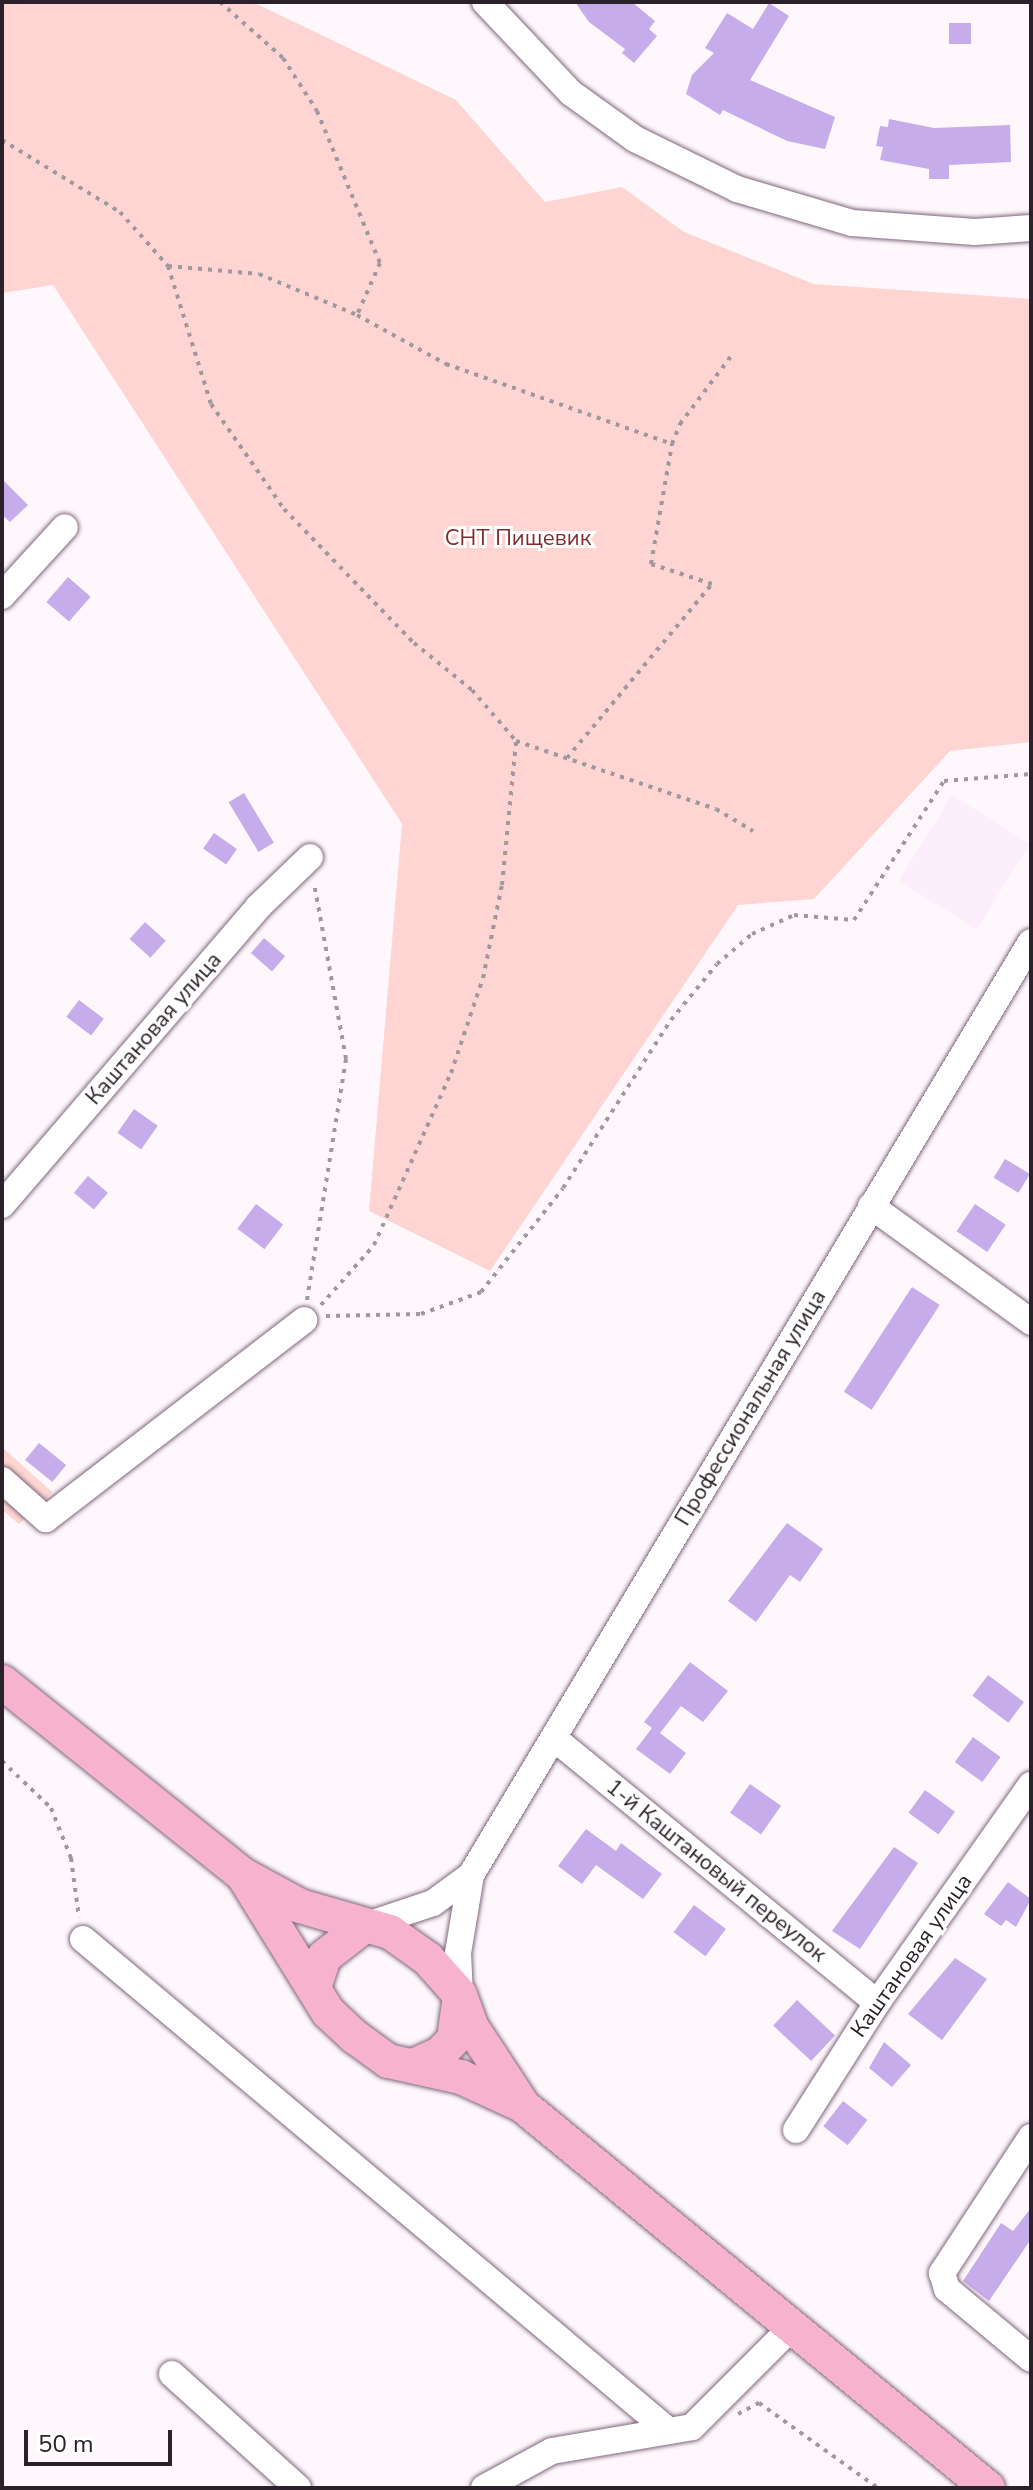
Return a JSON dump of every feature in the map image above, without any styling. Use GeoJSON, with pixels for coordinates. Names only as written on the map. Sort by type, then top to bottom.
{"type":"FeatureCollection","features":[{"type":"Feature","properties":{"kind":"main road"},"geometry":{"type":"LineString","coordinates":[[2,1682],[243,1875],[300,1906],[402,1940],[439,1970],[460,1995],[471,2026],[522,2105]]}},
{"type":"Feature","properties":{"kind":"main road"},"geometry":{"type":"LineString","coordinates":[[243,1875],[315,1985],[328,2012],[365,2046],[388,2061],[461,2077],[522,2105],[988,2488]]}},
{"type":"Feature","properties":{"kind":"main road"},"geometry":{"type":"LineString","coordinates":[[315,1985],[324,1957],[364,1926]]}},
{"type":"Feature","properties":{"kind":"main road"},"geometry":{"type":"LineString","coordinates":[[413,2066],[440,2054],[454,2039],[460,1995]]}},
{"type":"Feature","properties":{"kind":"street"},"geometry":{"type":"LineString","coordinates":[[485,2],[571,93],[635,139],[737,189],[852,223],[975,232],[1031,228]]}},
{"type":"Feature","properties":{"kind":"street"},"geometry":{"type":"LineString","coordinates":[[2,596],[65,527]]}},
{"type":"Feature","properties":{"kind":"street","name":"Каштановая улица"},"geometry":{"type":"LineString","coordinates":[[2,1205],[258,907],[310,857]]}},
{"type":"Feature","properties":{"kind":"street","name":"Профессиональная улица"},"geometry":{"type":"LineString","coordinates":[[471,1875],[1031,942]]}},
{"type":"Feature","properties":{"kind":"street"},"geometry":{"type":"LineString","coordinates":[[871,1206],[1031,1322]]}},
{"type":"Feature","properties":{"kind":"street"},"geometry":{"type":"LineString","coordinates":[[2,1480],[46,1519],[304,1320]]}},
{"type":"Feature","properties":{"kind":"street","name":"1-й Каштановый переулок"},"geometry":{"type":"LineString","coordinates":[[555,1739],[877,2003]]}},
{"type":"Feature","properties":{"kind":"street","name":"Каштановая улица"},"geometry":{"type":"LineString","coordinates":[[796,2130],[877,2003],[1031,1785]]}},
{"type":"Feature","properties":{"kind":"street"},"geometry":{"type":"LineString","coordinates":[[364,1926],[433,1903],[471,1875]]}},
{"type":"Feature","properties":{"kind":"street"},"geometry":{"type":"LineString","coordinates":[[460,1995],[458,1953],[471,1875]]}},
{"type":"Feature","properties":{"kind":"street"},"geometry":{"type":"LineString","coordinates":[[83,1939],[669,2431]]}},
{"type":"Feature","properties":{"kind":"street"},"geometry":{"type":"LineString","coordinates":[[1031,2137],[953,2251],[942,2273],[947,2289],[1031,2359]]}},
{"type":"Feature","properties":{"kind":"street"},"geometry":{"type":"LineString","coordinates":[[484,2488],[552,2451],[692,2427],[791,2328]]}},
{"type":"Feature","properties":{"kind":"street"},"geometry":{"type":"LineString","coordinates":[[172,2374],[298,2488]]}},
{"type":"Feature","properties":{"kind":"path"},"geometry":{"type":"LineString","coordinates":[[220,2],[283,58],[317,111],[380,263],[357,315]]}},
{"type":"Feature","properties":{"kind":"path"},"geometry":{"type":"LineString","coordinates":[[2,140],[120,212],[168,266],[211,404],[284,509],[414,643],[472,690],[516,741],[716,809],[753,831]]}},
{"type":"Feature","properties":{"kind":"path"},"geometry":{"type":"LineString","coordinates":[[168,266],[259,274],[357,315],[446,364],[672,444]]}},
{"type":"Feature","properties":{"kind":"path"},"geometry":{"type":"LineString","coordinates":[[567,758],[712,584],[651,564],[672,444],[680,424],[732,355]]}},
{"type":"Feature","properties":{"kind":"path"},"geometry":{"type":"LineString","coordinates":[[304,1320],[338,1291],[374,1245],[451,1073],[483,978],[502,885],[516,741]]}},
{"type":"Feature","properties":{"kind":"path"},"geometry":{"type":"LineString","coordinates":[[304,1320],[340,1313],[421,1314],[481,1292],[563,1188],[671,1020],[717,964],[752,934],[794,915],[854,920],[944,781],[1031,774]]}},
{"type":"Feature","properties":{"kind":"path"},"geometry":{"type":"LineString","coordinates":[[304,1320],[346,1059],[310,857]]}},
{"type":"Feature","properties":{"kind":"path"},"geometry":{"type":"LineString","coordinates":[[2,1761],[51,1808],[71,1858],[83,1939]]}},
{"type":"Feature","properties":{"kind":"path"},"geometry":{"type":"LineString","coordinates":[[734,2416],[759,2403],[878,2488]]}},
{"type":"Feature","properties":{"kind":"shaded area"},"geometry":{"type":"Polygon","coordinates":[[[952,795],[1030,844],[976,929],[898,881],[952,795]]]}},
{"type":"Feature","properties":{"kind":"green space","name":"СНТ Пищевик"},"geometry":{"type":"Polygon","coordinates":[[[2,2],[253,2],[456,100],[545,202],[622,187],[684,232],[814,284],[1031,299],[1031,742],[950,751],[814,899],[738,905],[490,1271],[369,1211],[402,824],[53,285],[2,293],[2,2]]]}},
{"type":"Feature","properties":{"kind":"green space"},"geometry":{"type":"Polygon","coordinates":[[[2,1447],[52,1492],[19,1524],[2,1510],[2,1447]]]}},
{"type":"Feature","properties":{"kind":"building"},"geometry":{"type":"Polygon","coordinates":[[[575,2],[632,2],[655,21],[649,29],[657,36],[634,63],[622,53],[625,49],[589,22],[575,2]]]}},
{"type":"Feature","properties":{"kind":"building"},"geometry":{"type":"Polygon","coordinates":[[[769,3],[789,16],[750,80],[835,117],[825,149],[787,141],[723,110],[720,115],[686,94],[692,75],[714,53],[705,48],[727,13],[753,29],[769,3]]]}},
{"type":"Feature","properties":{"kind":"building"},"geometry":{"type":"Polygon","coordinates":[[[949,23],[971,23],[971,44],[949,44],[949,23]]]}},
{"type":"Feature","properties":{"kind":"building"},"geometry":{"type":"Polygon","coordinates":[[[889,119],[934,128],[1010,125],[1011,162],[949,165],[949,179],[929,179],[929,169],[880,160],[883,147],[876,146],[880,126],[888,127],[889,119]]]}},
{"type":"Feature","properties":{"kind":"building"},"geometry":{"type":"Polygon","coordinates":[[[2,479],[28,505],[10,522],[2,515],[2,479]]]}},
{"type":"Feature","properties":{"kind":"building"},"geometry":{"type":"Polygon","coordinates":[[[68,577],[91,597],[69,622],[46,602],[68,577]]]}},
{"type":"Feature","properties":{"kind":"building"},"geometry":{"type":"Polygon","coordinates":[[[244,793],[274,843],[258,852],[229,802],[244,793]]]}},
{"type":"Feature","properties":{"kind":"building"},"geometry":{"type":"Polygon","coordinates":[[[214,833],[237,849],[226,865],[203,849],[214,833]]]}},
{"type":"Feature","properties":{"kind":"building"},"geometry":{"type":"Polygon","coordinates":[[[145,922],[166,941],[150,958],[130,939],[145,922]]]}},
{"type":"Feature","properties":{"kind":"building"},"geometry":{"type":"Polygon","coordinates":[[[264,938],[285,956],[272,971],[251,953],[264,938]]]}},
{"type":"Feature","properties":{"kind":"building"},"geometry":{"type":"Polygon","coordinates":[[[79,1000],[104,1019],[91,1035],[66,1017],[79,1000]]]}},
{"type":"Feature","properties":{"kind":"building"},"geometry":{"type":"Polygon","coordinates":[[[134,1109],[158,1126],[141,1149],[117,1133],[134,1109]]]}},
{"type":"Feature","properties":{"kind":"building"},"geometry":{"type":"Polygon","coordinates":[[[1005,1159],[1030,1174],[1019,1193],[994,1178],[1005,1159]]]}},
{"type":"Feature","properties":{"kind":"building"},"geometry":{"type":"Polygon","coordinates":[[[88,1176],[108,1193],[94,1210],[74,1193],[88,1176]]]}},
{"type":"Feature","properties":{"kind":"building"},"geometry":{"type":"Polygon","coordinates":[[[256,1204],[283,1224],[264,1249],[237,1229],[256,1204]]]}},
{"type":"Feature","properties":{"kind":"building"},"geometry":{"type":"Polygon","coordinates":[[[975,1204],[1006,1225],[987,1252],[957,1231],[975,1204]]]}},
{"type":"Feature","properties":{"kind":"building"},"geometry":{"type":"Polygon","coordinates":[[[912,1287],[940,1305],[872,1410],[844,1392],[912,1287]]]}},
{"type":"Feature","properties":{"kind":"building"},"geometry":{"type":"Polygon","coordinates":[[[39,1443],[66,1465],[52,1482],[25,1460],[39,1443]]]}},
{"type":"Feature","properties":{"kind":"building"},"geometry":{"type":"Polygon","coordinates":[[[787,1523],[823,1549],[800,1582],[790,1575],[756,1622],[728,1601],[787,1523]]]}},
{"type":"Feature","properties":{"kind":"building"},"geometry":{"type":"Polygon","coordinates":[[[690,1662],[728,1691],[703,1722],[681,1706],[660,1733],[686,1753],[670,1774],[636,1749],[652,1728],[644,1722],[690,1662]]]}},
{"type":"Feature","properties":{"kind":"building"},"geometry":{"type":"Polygon","coordinates":[[[988,1675],[1024,1702],[1008,1723],[972,1696],[988,1675]]]}},
{"type":"Feature","properties":{"kind":"building"},"geometry":{"type":"Polygon","coordinates":[[[973,1737],[1001,1757],[982,1782],[955,1762],[973,1737]]]}},
{"type":"Feature","properties":{"kind":"building"},"geometry":{"type":"Polygon","coordinates":[[[750,1784],[781,1806],[761,1834],[730,1813],[750,1784]]]}},
{"type":"Feature","properties":{"kind":"building"},"geometry":{"type":"Polygon","coordinates":[[[925,1790],[955,1812],[938,1834],[909,1813],[925,1790]]]}},
{"type":"Feature","properties":{"kind":"building"},"geometry":{"type":"Polygon","coordinates":[[[586,1829],[616,1851],[621,1843],[662,1874],[643,1899],[596,1865],[582,1884],[558,1866],[586,1829]]]}},
{"type":"Feature","properties":{"kind":"building"},"geometry":{"type":"Polygon","coordinates":[[[894,1847],[918,1863],[860,1949],[832,1931],[894,1847]]]}},
{"type":"Feature","properties":{"kind":"building"},"geometry":{"type":"Polygon","coordinates":[[[1008,1882],[1031,1899],[1016,1927],[1006,1920],[1001,1926],[984,1914],[1008,1882]]]}},
{"type":"Feature","properties":{"kind":"building"},"geometry":{"type":"Polygon","coordinates":[[[694,1905],[726,1929],[705,1956],[674,1932],[694,1905]]]}},
{"type":"Feature","properties":{"kind":"building"},"geometry":{"type":"Polygon","coordinates":[[[955,1958],[987,1979],[942,2040],[908,2014],[955,1958]]]}},
{"type":"Feature","properties":{"kind":"building"},"geometry":{"type":"Polygon","coordinates":[[[797,2000],[835,2035],[811,2061],[773,2026],[797,2000]]]}},
{"type":"Feature","properties":{"kind":"building"},"geometry":{"type":"Polygon","coordinates":[[[884,2042],[911,2065],[892,2087],[869,2068],[884,2042]]]}},
{"type":"Feature","properties":{"kind":"building"},"geometry":{"type":"Polygon","coordinates":[[[843,2101],[867,2120],[848,2145],[823,2126],[843,2101]]]}},
{"type":"Feature","properties":{"kind":"building"},"geometry":{"type":"Polygon","coordinates":[[[1031,2208],[1031,2239],[989,2301],[963,2281],[1001,2223],[1013,2231],[1031,2208]]]}}]}
